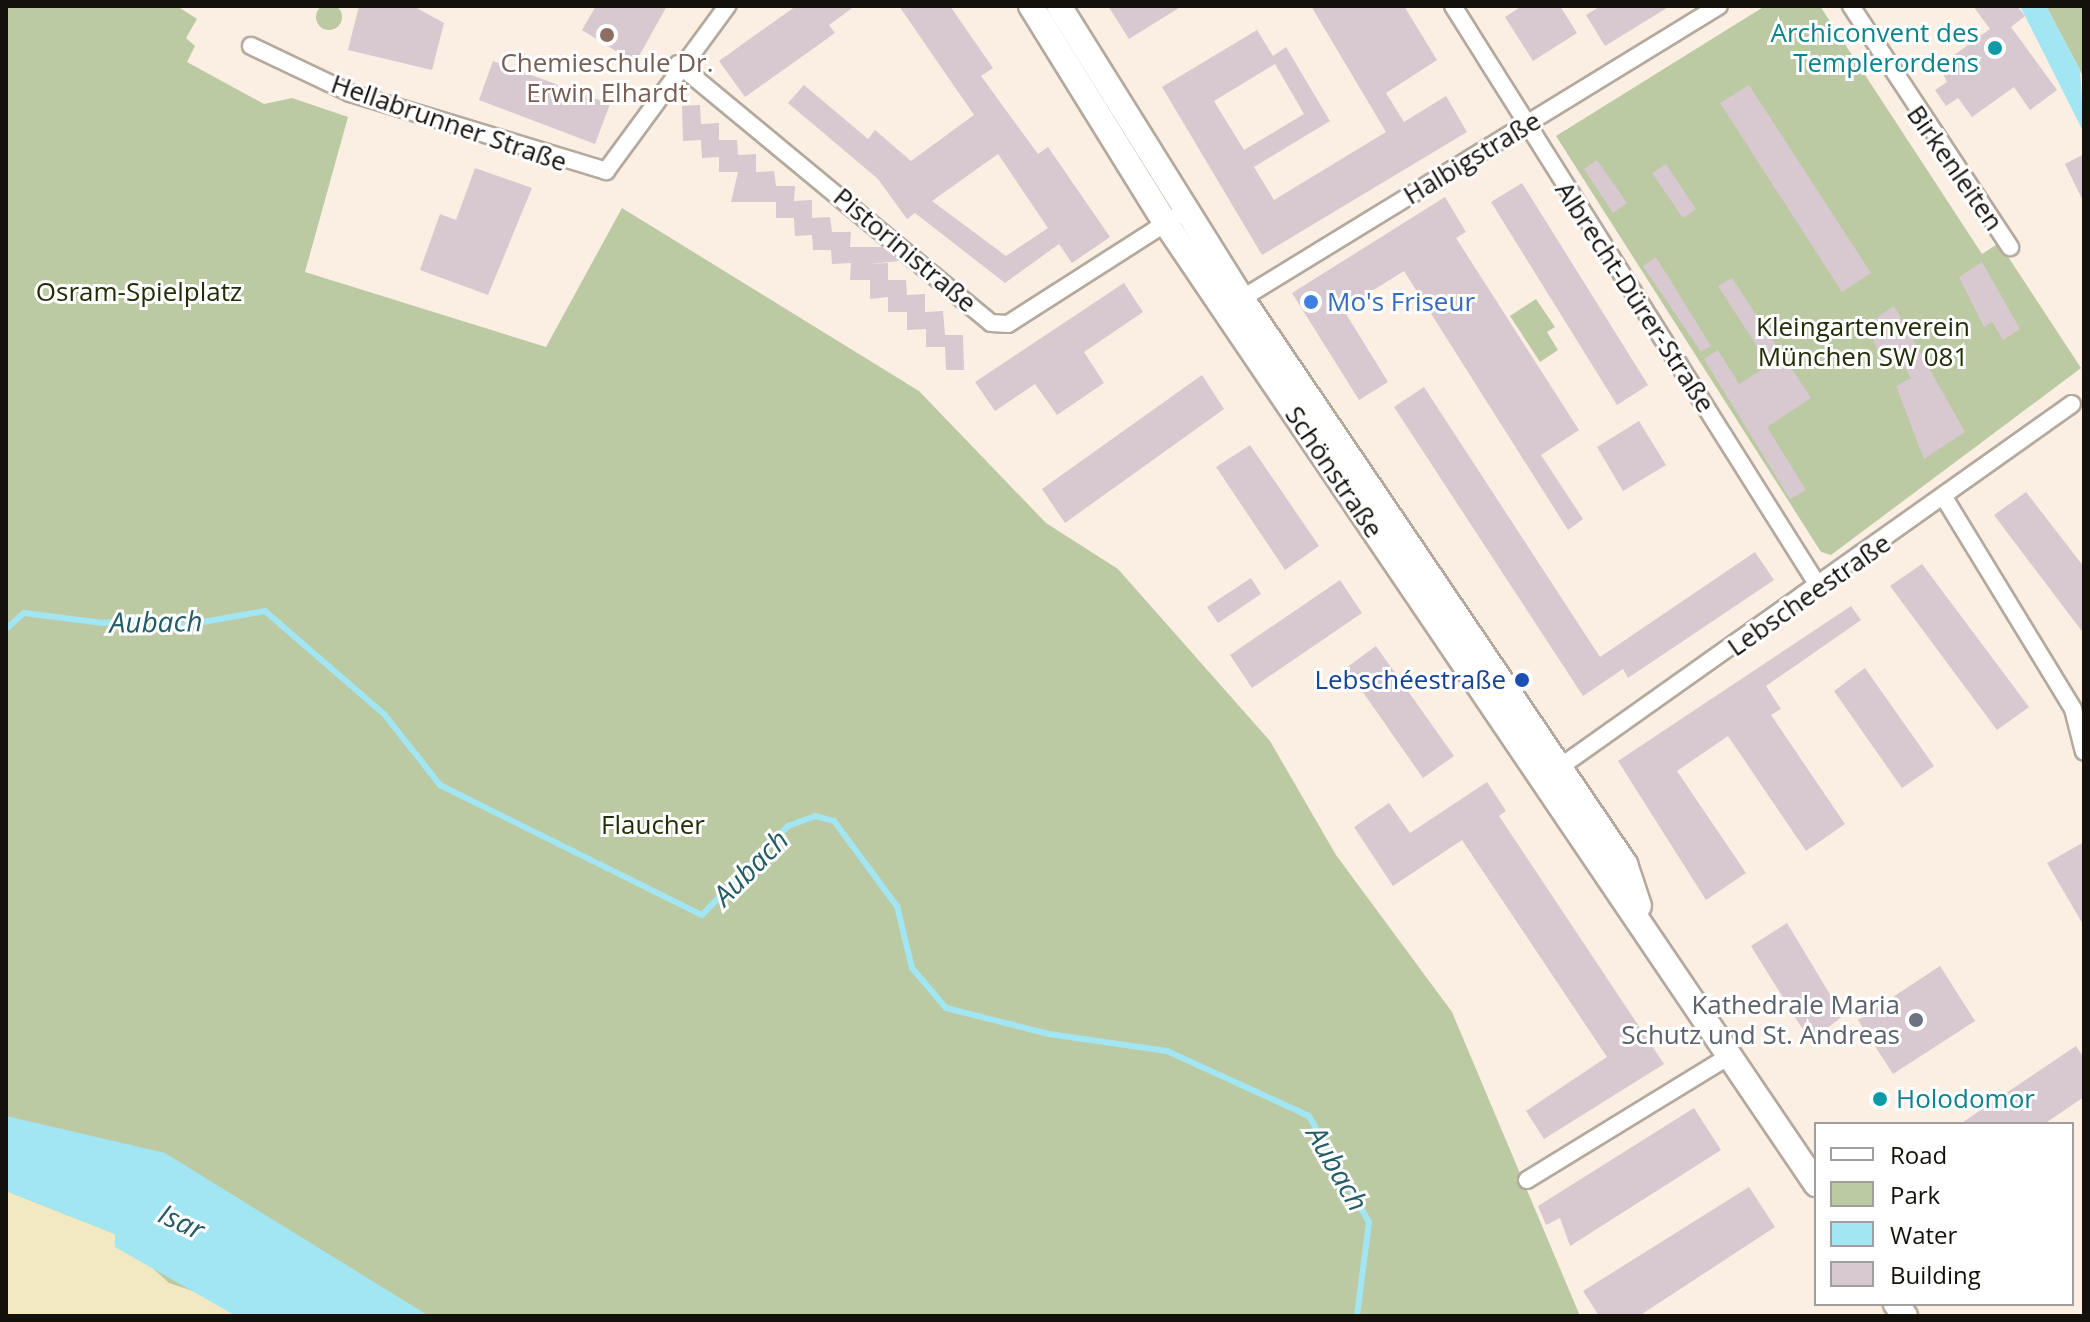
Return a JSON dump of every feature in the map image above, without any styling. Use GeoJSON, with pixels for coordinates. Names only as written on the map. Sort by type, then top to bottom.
{"type":"FeatureCollection","features":[{"type":"Feature","properties":{"kind":"street"},"geometry":{"type":"LineString","coordinates":[[678,64],[727,6]]}},
{"type":"Feature","properties":{"kind":"street","name":"Schönstraße"},"geometry":{"type":"LineString","coordinates":[[1031,6],[1551,774],[1625,864],[1647,931],[1814,1181]]}},
{"type":"Feature","properties":{"kind":"street","name":"Schönstraße"},"geometry":{"type":"LineString","coordinates":[[1059,6],[1175,216]]}},
{"type":"Feature","properties":{"kind":"street","name":"Albrecht-Dürer-Straße"},"geometry":{"type":"LineString","coordinates":[[1453,6],[1819,587]]}},
{"type":"Feature","properties":{"kind":"street","name":"Halbigstraße"},"geometry":{"type":"LineString","coordinates":[[1233,304],[1719,6]]}},
{"type":"Feature","properties":{"kind":"street","name":"Birkenleiten"},"geometry":{"type":"LineString","coordinates":[[1851,6],[2010,247]]}},
{"type":"Feature","properties":{"kind":"street","name":"Hellabrunner Straße"},"geometry":{"type":"LineString","coordinates":[[251,46],[350,93],[606,171],[678,64]]}},
{"type":"Feature","properties":{"kind":"street","name":"Pistorinistraße"},"geometry":{"type":"LineString","coordinates":[[678,64],[991,323],[1008,324],[1175,216]]}},
{"type":"Feature","properties":{"kind":"street","name":"Lebscheestraße"},"geometry":{"type":"LineString","coordinates":[[1551,774],[1945,499],[2072,404]]}},
{"type":"Feature","properties":{"kind":"street"},"geometry":{"type":"LineString","coordinates":[[1945,499],[2073,709],[2084,752]]}},
{"type":"Feature","properties":{"kind":"street"},"geometry":{"type":"LineString","coordinates":[[1527,1180],[1729,1056]]}},
{"type":"Feature","properties":{"kind":"green space"},"geometry":{"type":"Polygon","coordinates":[[[329,4],[338,8],[342,17],[338,26],[329,30],[320,26],[316,17],[320,8],[329,4]]]}},
{"type":"Feature","properties":{"kind":"green space","name":"Flaucher"},"geometry":{"type":"Polygon","coordinates":[[[6,6],[177,6],[197,19],[186,38],[195,46],[187,62],[264,104],[292,98],[348,117],[305,272],[546,347],[622,208],[919,391],[1046,523],[1118,569],[1270,741],[1336,855],[1452,1012],[1580,1316],[6,1316],[6,6]]]}},
{"type":"Feature","properties":{"kind":"green space","name":"Kleingartenverein München SW 081"},"geometry":{"type":"Polygon","coordinates":[[[1765,6],[1820,6],[1982,254],[1999,243],[2081,368],[1831,555],[1821,552],[1556,136],[1765,6]]]}},
{"type":"Feature","properties":{"kind":"green space"},"geometry":{"type":"Polygon","coordinates":[[[2046,6],[2084,6],[2084,80],[2080,70],[2046,6]]]}},
{"type":"Feature","properties":{"kind":"green space"},"geometry":{"type":"Polygon","coordinates":[[[1536,299],[1555,327],[1547,332],[1558,350],[1540,362],[1510,316],[1536,299]]]}},
{"type":"Feature","properties":{"kind":"sand"},"geometry":{"type":"Polygon","coordinates":[[[6,1191],[115,1234],[169,1283],[214,1298],[236,1316],[6,1316],[6,1191]]]}},
{"type":"Feature","properties":{"kind":"water"},"geometry":{"type":"Polygon","coordinates":[[[2020,6],[2046,6],[2080,70],[2084,133],[2020,6]]]}},
{"type":"Feature","properties":{"kind":"water","name":"Isar"},"geometry":{"type":"Polygon","coordinates":[[[6,1116],[165,1153],[429,1316],[236,1316],[115,1247],[115,1234],[6,1191],[6,1116]]]}},
{"type":"Feature","properties":{"kind":"building"},"geometry":{"type":"Polygon","coordinates":[[[359,6],[413,6],[444,23],[432,70],[348,50],[359,6]]]}},
{"type":"Feature","properties":{"kind":"building"},"geometry":{"type":"Polygon","coordinates":[[[596,6],[667,6],[635,63],[582,30],[596,6]]]}},
{"type":"Feature","properties":{"kind":"building"},"geometry":{"type":"Polygon","coordinates":[[[796,6],[855,6],[829,25],[835,33],[745,97],[719,61],[796,6]]]}},
{"type":"Feature","properties":{"kind":"building"},"geometry":{"type":"Polygon","coordinates":[[[899,6],[950,6],[993,68],[981,76],[1038,154],[1048,147],[1110,237],[1072,263],[1059,244],[1005,283],[915,213],[907,219],[878,179],[788,103],[804,85],[868,139],[875,130],[911,161],[974,115],[899,6]],[[998,154],[932,201],[1006,256],[1048,228],[998,154]]]}},
{"type":"Feature","properties":{"kind":"building"},"geometry":{"type":"Polygon","coordinates":[[[1108,6],[1182,6],[1129,39],[1108,6]]]}},
{"type":"Feature","properties":{"kind":"building"},"geometry":{"type":"Polygon","coordinates":[[[1311,6],[1404,6],[1437,60],[1386,93],[1404,122],[1446,96],[1467,132],[1262,255],[1162,87],[1257,30],[1273,56],[1286,47],[1330,121],[1254,167],[1274,200],[1386,132],[1311,6]],[[1275,64],[1214,101],[1244,150],[1304,114],[1275,64]]]}},
{"type":"Feature","properties":{"kind":"building"},"geometry":{"type":"Polygon","coordinates":[[[1522,6],[1560,6],[1577,33],[1533,61],[1505,17],[1522,6]]]}},
{"type":"Feature","properties":{"kind":"building"},"geometry":{"type":"Polygon","coordinates":[[[1601,6],[1670,6],[1605,46],[1586,15],[1601,6]]]}},
{"type":"Feature","properties":{"kind":"building","name":"Archiconvent des Templerordens"},"geometry":{"type":"Polygon","coordinates":[[[1973,6],[2017,6],[2025,16],[2011,27],[2057,90],[2030,110],[2014,87],[1972,117],[1958,98],[1946,106],[1935,90],[1947,82],[1939,66],[1990,29],[1973,6]]]}},
{"type":"Feature","properties":{"kind":"building"},"geometry":{"type":"Polygon","coordinates":[[[493,61],[610,104],[595,144],[479,100],[493,61]]]}},
{"type":"Feature","properties":{"kind":"building"},"geometry":{"type":"Polygon","coordinates":[[[1749,85],[1871,273],[1842,292],[1720,103],[1749,85]]]}},
{"type":"Feature","properties":{"kind":"building"},"geometry":{"type":"Polygon","coordinates":[[[700,105],[701,124],[719,123],[719,140],[737,140],[738,155],[756,154],[756,172],[774,171],[776,186],[795,186],[794,201],[812,200],[812,218],[830,217],[832,232],[851,232],[850,247],[882,247],[899,261],[869,264],[888,263],[888,280],[906,280],[907,295],[925,294],[925,312],[943,311],[945,335],[963,335],[964,370],[946,370],[945,347],[926,347],[926,329],[907,330],[907,312],[888,312],[888,297],[870,299],[870,280],[850,280],[851,263],[832,264],[831,250],[813,250],[812,235],[795,236],[794,218],[776,218],[776,202],[731,202],[738,172],[719,172],[719,157],[702,158],[701,140],[683,141],[682,106],[700,105]]]}},
{"type":"Feature","properties":{"kind":"building"},"geometry":{"type":"Polygon","coordinates":[[[2084,154],[2084,203],[2065,164],[2084,154]]]}},
{"type":"Feature","properties":{"kind":"building"},"geometry":{"type":"Polygon","coordinates":[[[1597,160],[1627,203],[1613,213],[1584,169],[1597,160]]]}},
{"type":"Feature","properties":{"kind":"building"},"geometry":{"type":"Polygon","coordinates":[[[1666,164],[1696,209],[1683,218],[1652,173],[1666,164]]]}},
{"type":"Feature","properties":{"kind":"building"},"geometry":{"type":"Polygon","coordinates":[[[475,168],[532,188],[488,295],[420,270],[440,214],[456,220],[475,168]]]}},
{"type":"Feature","properties":{"kind":"building"},"geometry":{"type":"Polygon","coordinates":[[[1522,183],[1648,385],[1617,405],[1491,202],[1522,183]]]}},
{"type":"Feature","properties":{"kind":"building"},"geometry":{"type":"Polygon","coordinates":[[[1445,197],[1466,232],[1456,238],[1579,430],[1541,455],[1583,519],[1568,530],[1404,271],[1343,309],[1388,382],[1359,400],[1292,293],[1445,197]]]}},
{"type":"Feature","properties":{"kind":"building"},"geometry":{"type":"Polygon","coordinates":[[[1656,257],[1711,346],[1701,352],[1643,266],[1656,257]]]}},
{"type":"Feature","properties":{"kind":"building"},"geometry":{"type":"Polygon","coordinates":[[[1982,262],[2020,329],[2003,340],[1992,322],[1984,327],[1959,277],[1982,262]]]}},
{"type":"Feature","properties":{"kind":"building"},"geometry":{"type":"Polygon","coordinates":[[[1732,278],[1811,398],[1767,427],[1806,490],[1790,499],[1704,359],[1718,350],[1739,384],[1769,365],[1718,286],[1732,278]]]}},
{"type":"Feature","properties":{"kind":"building"},"geometry":{"type":"Polygon","coordinates":[[[1124,283],[1143,312],[1084,352],[1104,383],[1057,415],[1035,384],[995,411],[975,382],[1124,283]]]}},
{"type":"Feature","properties":{"kind":"building"},"geometry":{"type":"Polygon","coordinates":[[[1894,306],[1965,432],[1924,459],[1896,386],[1911,378],[1898,356],[1884,363],[1866,325],[1894,306]]]}},
{"type":"Feature","properties":{"kind":"building"},"geometry":{"type":"Polygon","coordinates":[[[1202,375],[1224,409],[1065,523],[1042,489],[1202,375]]]}},
{"type":"Feature","properties":{"kind":"building"},"geometry":{"type":"Polygon","coordinates":[[[1424,387],[1600,657],[1755,552],[1774,580],[1628,678],[1623,669],[1583,696],[1394,407],[1424,387]]]}},
{"type":"Feature","properties":{"kind":"building"},"geometry":{"type":"Polygon","coordinates":[[[1639,421],[1666,465],[1623,491],[1597,447],[1639,421]]]}},
{"type":"Feature","properties":{"kind":"building"},"geometry":{"type":"Polygon","coordinates":[[[1250,445],[1319,546],[1285,570],[1216,467],[1250,445]]]}},
{"type":"Feature","properties":{"kind":"building"},"geometry":{"type":"Polygon","coordinates":[[[2026,492],[2084,567],[2084,634],[1994,515],[2026,492]]]}},
{"type":"Feature","properties":{"kind":"building"},"geometry":{"type":"Polygon","coordinates":[[[1922,564],[2029,707],[1997,730],[1890,586],[1922,564]]]}},
{"type":"Feature","properties":{"kind":"building"},"geometry":{"type":"Polygon","coordinates":[[[1251,578],[1261,594],[1218,623],[1207,607],[1251,578]]]}},
{"type":"Feature","properties":{"kind":"building"},"geometry":{"type":"Polygon","coordinates":[[[1340,580],[1362,613],[1252,688],[1230,655],[1340,580]]]}},
{"type":"Feature","properties":{"kind":"building"},"geometry":{"type":"Polygon","coordinates":[[[1851,606],[1861,620],[1766,686],[1781,709],[1771,715],[1845,824],[1806,851],[1728,736],[1677,771],[1746,873],[1706,900],[1618,761],[1851,606]]]}},
{"type":"Feature","properties":{"kind":"building"},"geometry":{"type":"Polygon","coordinates":[[[1376,646],[1454,756],[1423,778],[1346,668],[1376,646]]]}},
{"type":"Feature","properties":{"kind":"building"},"geometry":{"type":"Polygon","coordinates":[[[1865,668],[1934,766],[1902,788],[1834,691],[1865,668]]]}},
{"type":"Feature","properties":{"kind":"building"},"geometry":{"type":"Polygon","coordinates":[[[1487,782],[1506,811],[1499,816],[1664,1064],[1544,1139],[1526,1111],[1607,1057],[1462,840],[1393,886],[1354,827],[1389,803],[1410,833],[1487,782]]]}},
{"type":"Feature","properties":{"kind":"building"},"geometry":{"type":"Polygon","coordinates":[[[2084,842],[2084,926],[2047,863],[2084,842]]]}},
{"type":"Feature","properties":{"kind":"building"},"geometry":{"type":"Polygon","coordinates":[[[1787,923],[1843,1016],[1810,1041],[1751,946],[1787,923]]]}},
{"type":"Feature","properties":{"kind":"building","name":"Kathedrale Maria Schutz und St. Andreas"},"geometry":{"type":"Polygon","coordinates":[[[1940,966],[1975,1021],[1893,1074],[1858,1020],[1940,966]]]}},
{"type":"Feature","properties":{"kind":"building"},"geometry":{"type":"Polygon","coordinates":[[[2076,1046],[2084,1058],[2084,1097],[2047,1122],[1963,1122],[2076,1046]]]}},
{"type":"Feature","properties":{"kind":"building"},"geometry":{"type":"Polygon","coordinates":[[[1694,1108],[1721,1150],[1570,1246],[1560,1218],[1546,1225],[1538,1206],[1694,1108]]]}},
{"type":"Feature","properties":{"kind":"building"},"geometry":{"type":"Polygon","coordinates":[[[1749,1187],[1775,1227],[1639,1316],[1599,1316],[1583,1291],[1749,1187]]]}},
{"type":"Feature","properties":{"kind":"waterway","name":"Aubach"},"geometry":{"type":"LineString","coordinates":[[6,629],[24,613],[103,623],[144,618],[180,626],[265,611],[384,714],[440,785],[702,915],[788,826],[815,816],[834,821],[897,906],[912,968],[946,1008],[1049,1034],[1167,1051],[1309,1116],[1369,1222],[1357,1316]]}},
{"type":"Feature","properties":{"kind":"place","name":"Chemieschule Dr. Erwin Elhardt"},"geometry":{"type":"Point","coordinates":[607,35]}},
{"type":"Feature","properties":{"kind":"place","name":"Archiconvent des Templerordens"},"geometry":{"type":"Point","coordinates":[1995,48]}},
{"type":"Feature","properties":{"kind":"place","name":"Mo's Friseur"},"geometry":{"type":"Point","coordinates":[1311,302]}},
{"type":"Feature","properties":{"kind":"place","name":"Lebschéestraße"},"geometry":{"type":"Point","coordinates":[1522,680]}},
{"type":"Feature","properties":{"kind":"place","name":"Kathedrale Maria Schutz und St. Andreas"},"geometry":{"type":"Point","coordinates":[1916,1020]}},
{"type":"Feature","properties":{"kind":"place","name":"Holodomor"},"geometry":{"type":"Point","coordinates":[1880,1099]}},
{"type":"Feature","properties":{"kind":"park label","name":"Osram-Spielplatz"},"geometry":{"type":"Point","coordinates":[139,292]}}]}
